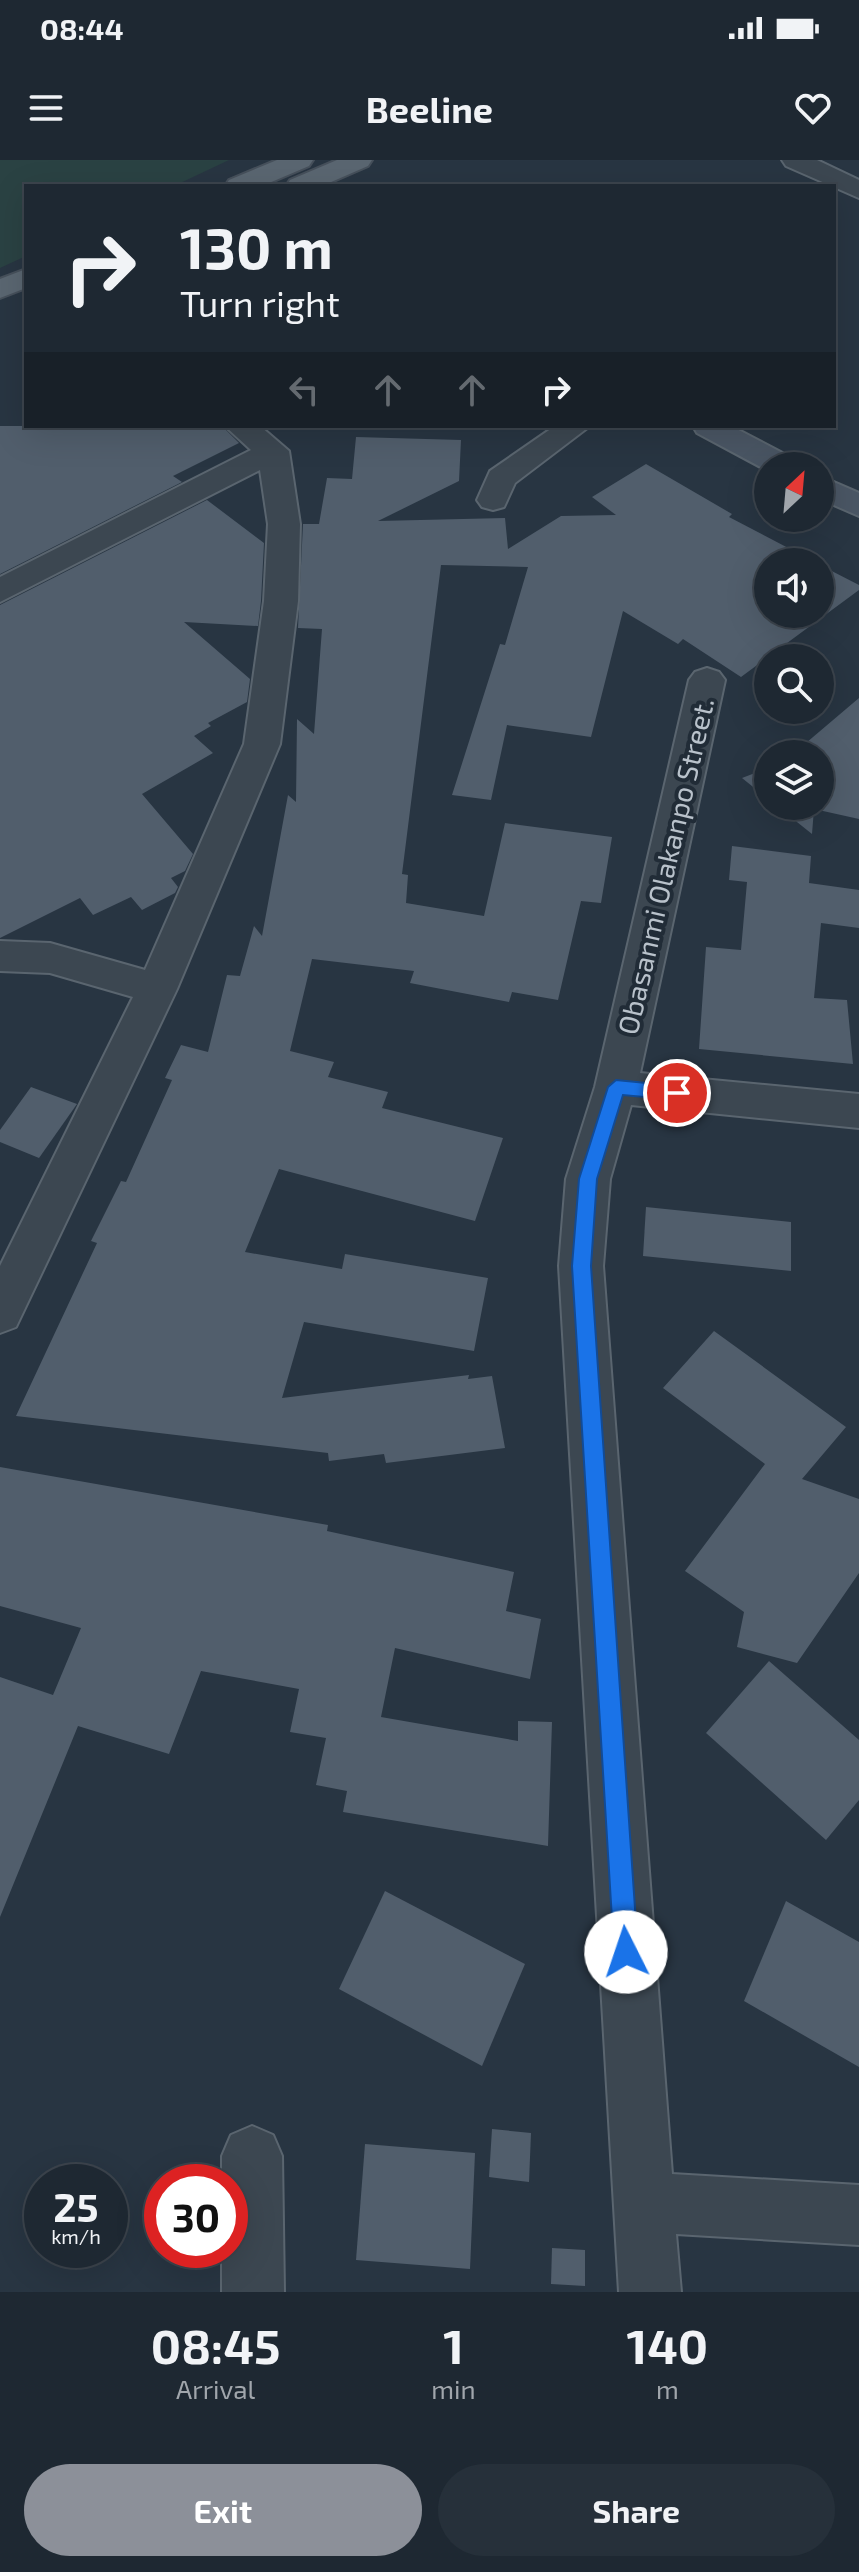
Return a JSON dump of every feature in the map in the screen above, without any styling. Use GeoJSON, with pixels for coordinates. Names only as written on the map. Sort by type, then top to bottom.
{"type":"FeatureCollection","features":[{"type":"Feature","properties":{"kind":"main road"},"geometry":{"type":"LineString","coordinates":[[251,184],[300,160]]}},
{"type":"Feature","properties":{"kind":"main road"},"geometry":{"type":"LineString","coordinates":[[305,184],[359,160]]}},
{"type":"Feature","properties":{"kind":"main road"},"geometry":{"type":"LineString","coordinates":[[0,289],[24,279]]}},
{"type":"Feature","properties":{"kind":"main road"},"geometry":{"type":"LineString","coordinates":[[712,428],[757,452]]}},
{"type":"Feature","properties":{"kind":"main road"},"geometry":{"type":"LineString","coordinates":[[834,493],[859,506]]}},
{"type":"Feature","properties":{"kind":"street"},"geometry":{"type":"LineString","coordinates":[[795,160],[859,190]]}},
{"type":"Feature","properties":{"kind":"street"},"geometry":{"type":"LineString","coordinates":[[0,1313],[157,989],[262,744],[281,601],[284,524],[273,451],[243,428]]}},
{"type":"Feature","properties":{"kind":"street"},"geometry":{"type":"LineString","coordinates":[[493,500],[501,478],[520,460],[572,428]]}},
{"type":"Feature","properties":{"kind":"street"},"geometry":{"type":"LineString","coordinates":[[0,591],[273,451]]}},
{"type":"Feature","properties":{"kind":"street","name":"Obasanmi Olakanpo Street."},"geometry":{"type":"LineString","coordinates":[[650,2292],[581,1266],[588,1179],[616,1087],[707,680]]}},
{"type":"Feature","properties":{"kind":"street"},"geometry":{"type":"LineString","coordinates":[[0,956],[50,958],[157,989]]}},
{"type":"Feature","properties":{"kind":"street"},"geometry":{"type":"LineString","coordinates":[[616,1087],[859,1111]]}},
{"type":"Feature","properties":{"kind":"street"},"geometry":{"type":"LineString","coordinates":[[252,2156],[253,2292]]}},
{"type":"Feature","properties":{"kind":"street"},"geometry":{"type":"LineString","coordinates":[[642,2202],[859,2215]]}},
{"type":"Feature","properties":{"kind":"green space"},"geometry":{"type":"Polygon","coordinates":[[[0,160],[229,160],[178,184],[24,184],[24,257],[0,268],[0,160]]]}},
{"type":"Feature","properties":{"kind":"building"},"geometry":{"type":"Polygon","coordinates":[[[0,426],[224,428],[239,443],[173,476],[182,482],[0,574],[0,426]]]}},
{"type":"Feature","properties":{"kind":"building"},"geometry":{"type":"Polygon","coordinates":[[[356,437],[461,440],[459,481],[378,521],[505,518],[508,549],[561,516],[616,515],[592,497],[646,464],[732,514],[729,517],[754,532],[788,548],[754,548],[754,628],[807,628],[786,644],[754,644],[754,667],[741,677],[683,639],[678,644],[623,611],[591,737],[507,725],[491,800],[452,795],[500,644],[505,645],[528,567],[441,565],[402,874],[408,875],[406,903],[484,916],[505,823],[612,837],[601,903],[581,901],[558,1000],[512,992],[509,1002],[410,983],[414,971],[312,959],[290,1051],[334,1062],[328,1077],[388,1092],[382,1108],[503,1138],[475,1221],[279,1169],[245,1252],[342,1269],[345,1254],[488,1278],[474,1351],[304,1322],[282,1398],[469,1375],[468,1379],[492,1376],[505,1448],[386,1463],[384,1454],[329,1461],[328,1453],[16,1416],[97,1243],[91,1241],[121,1181],[126,1182],[172,1080],[165,1078],[181,1045],[208,1052],[227,975],[240,976],[254,926],[262,936],[288,795],[296,802],[297,719],[314,734],[322,629],[298,628],[303,524],[319,524],[327,478],[352,479],[356,437]]]}},
{"type":"Feature","properties":{"kind":"building"},"geometry":{"type":"Polygon","coordinates":[[[207,500],[264,543],[261,601],[258,626],[184,622],[250,679],[247,702],[208,723],[211,726],[194,736],[213,753],[142,794],[193,854],[185,871],[171,878],[178,887],[175,893],[142,910],[131,897],[93,915],[80,898],[0,938],[0,605],[207,500]]]}},
{"type":"Feature","properties":{"kind":"building"},"geometry":{"type":"Polygon","coordinates":[[[834,572],[859,585],[859,590],[834,608],[834,572]]]}},
{"type":"Feature","properties":{"kind":"building"},"geometry":{"type":"Polygon","coordinates":[[[859,698],[859,819],[834,813],[834,740],[810,740],[828,724],[834,724],[834,719],[859,698]]]}},
{"type":"Feature","properties":{"kind":"building"},"geometry":{"type":"Polygon","coordinates":[[[754,773],[754,788],[742,778],[754,773]]]}},
{"type":"Feature","properties":{"kind":"building"},"geometry":{"type":"Polygon","coordinates":[[[794,820],[813,820],[812,834],[794,820]]]}},
{"type":"Feature","properties":{"kind":"building"},"geometry":{"type":"Polygon","coordinates":[[[732,846],[811,856],[809,883],[859,890],[859,928],[821,923],[814,998],[847,1000],[853,1064],[699,1049],[706,947],[741,950],[747,882],[729,880],[732,846]]]}},
{"type":"Feature","properties":{"kind":"building"},"geometry":{"type":"Polygon","coordinates":[[[31,1087],[77,1104],[39,1158],[0,1142],[0,1130],[31,1087]]]}},
{"type":"Feature","properties":{"kind":"building"},"geometry":{"type":"Polygon","coordinates":[[[646,1207],[791,1222],[791,1271],[643,1256],[646,1207]]]}},
{"type":"Feature","properties":{"kind":"building"},"geometry":{"type":"Polygon","coordinates":[[[714,1331],[846,1427],[802,1479],[859,1499],[859,1573],[797,1663],[737,1647],[744,1612],[685,1571],[765,1464],[663,1388],[714,1331]]]}},
{"type":"Feature","properties":{"kind":"building"},"geometry":{"type":"Polygon","coordinates":[[[0,1467],[328,1525],[327,1531],[514,1572],[506,1611],[541,1619],[530,1679],[395,1648],[381,1717],[518,1741],[518,1721],[552,1722],[548,1846],[343,1812],[347,1791],[316,1785],[326,1738],[290,1732],[299,1689],[201,1671],[169,1754],[78,1726],[0,1917],[0,1677],[53,1695],[81,1628],[0,1606],[0,1467]]]}},
{"type":"Feature","properties":{"kind":"building"},"geometry":{"type":"Polygon","coordinates":[[[769,1661],[859,1740],[859,1800],[826,1840],[706,1733],[769,1661]]]}},
{"type":"Feature","properties":{"kind":"building"},"geometry":{"type":"Polygon","coordinates":[[[385,1891],[525,1964],[482,2066],[339,1989],[385,1891]]]}},
{"type":"Feature","properties":{"kind":"building"},"geometry":{"type":"Polygon","coordinates":[[[786,1901],[859,1942],[859,2067],[744,2001],[786,1901]]]}},
{"type":"Feature","properties":{"kind":"building"},"geometry":{"type":"Polygon","coordinates":[[[492,2129],[531,2133],[529,2182],[489,2177],[492,2129]]]}},
{"type":"Feature","properties":{"kind":"building"},"geometry":{"type":"Polygon","coordinates":[[[365,2144],[475,2153],[470,2269],[356,2260],[365,2144]]]}},
{"type":"Feature","properties":{"kind":"building"},"geometry":{"type":"Polygon","coordinates":[[[552,2248],[585,2250],[585,2286],[551,2284],[552,2248]]]}},
{"type":"Feature","properties":{"kind":"route"},"geometry":{"type":"LineString","coordinates":[[626,1952],[581,1266],[588,1179],[616,1087],[677,1093]]}}]}
